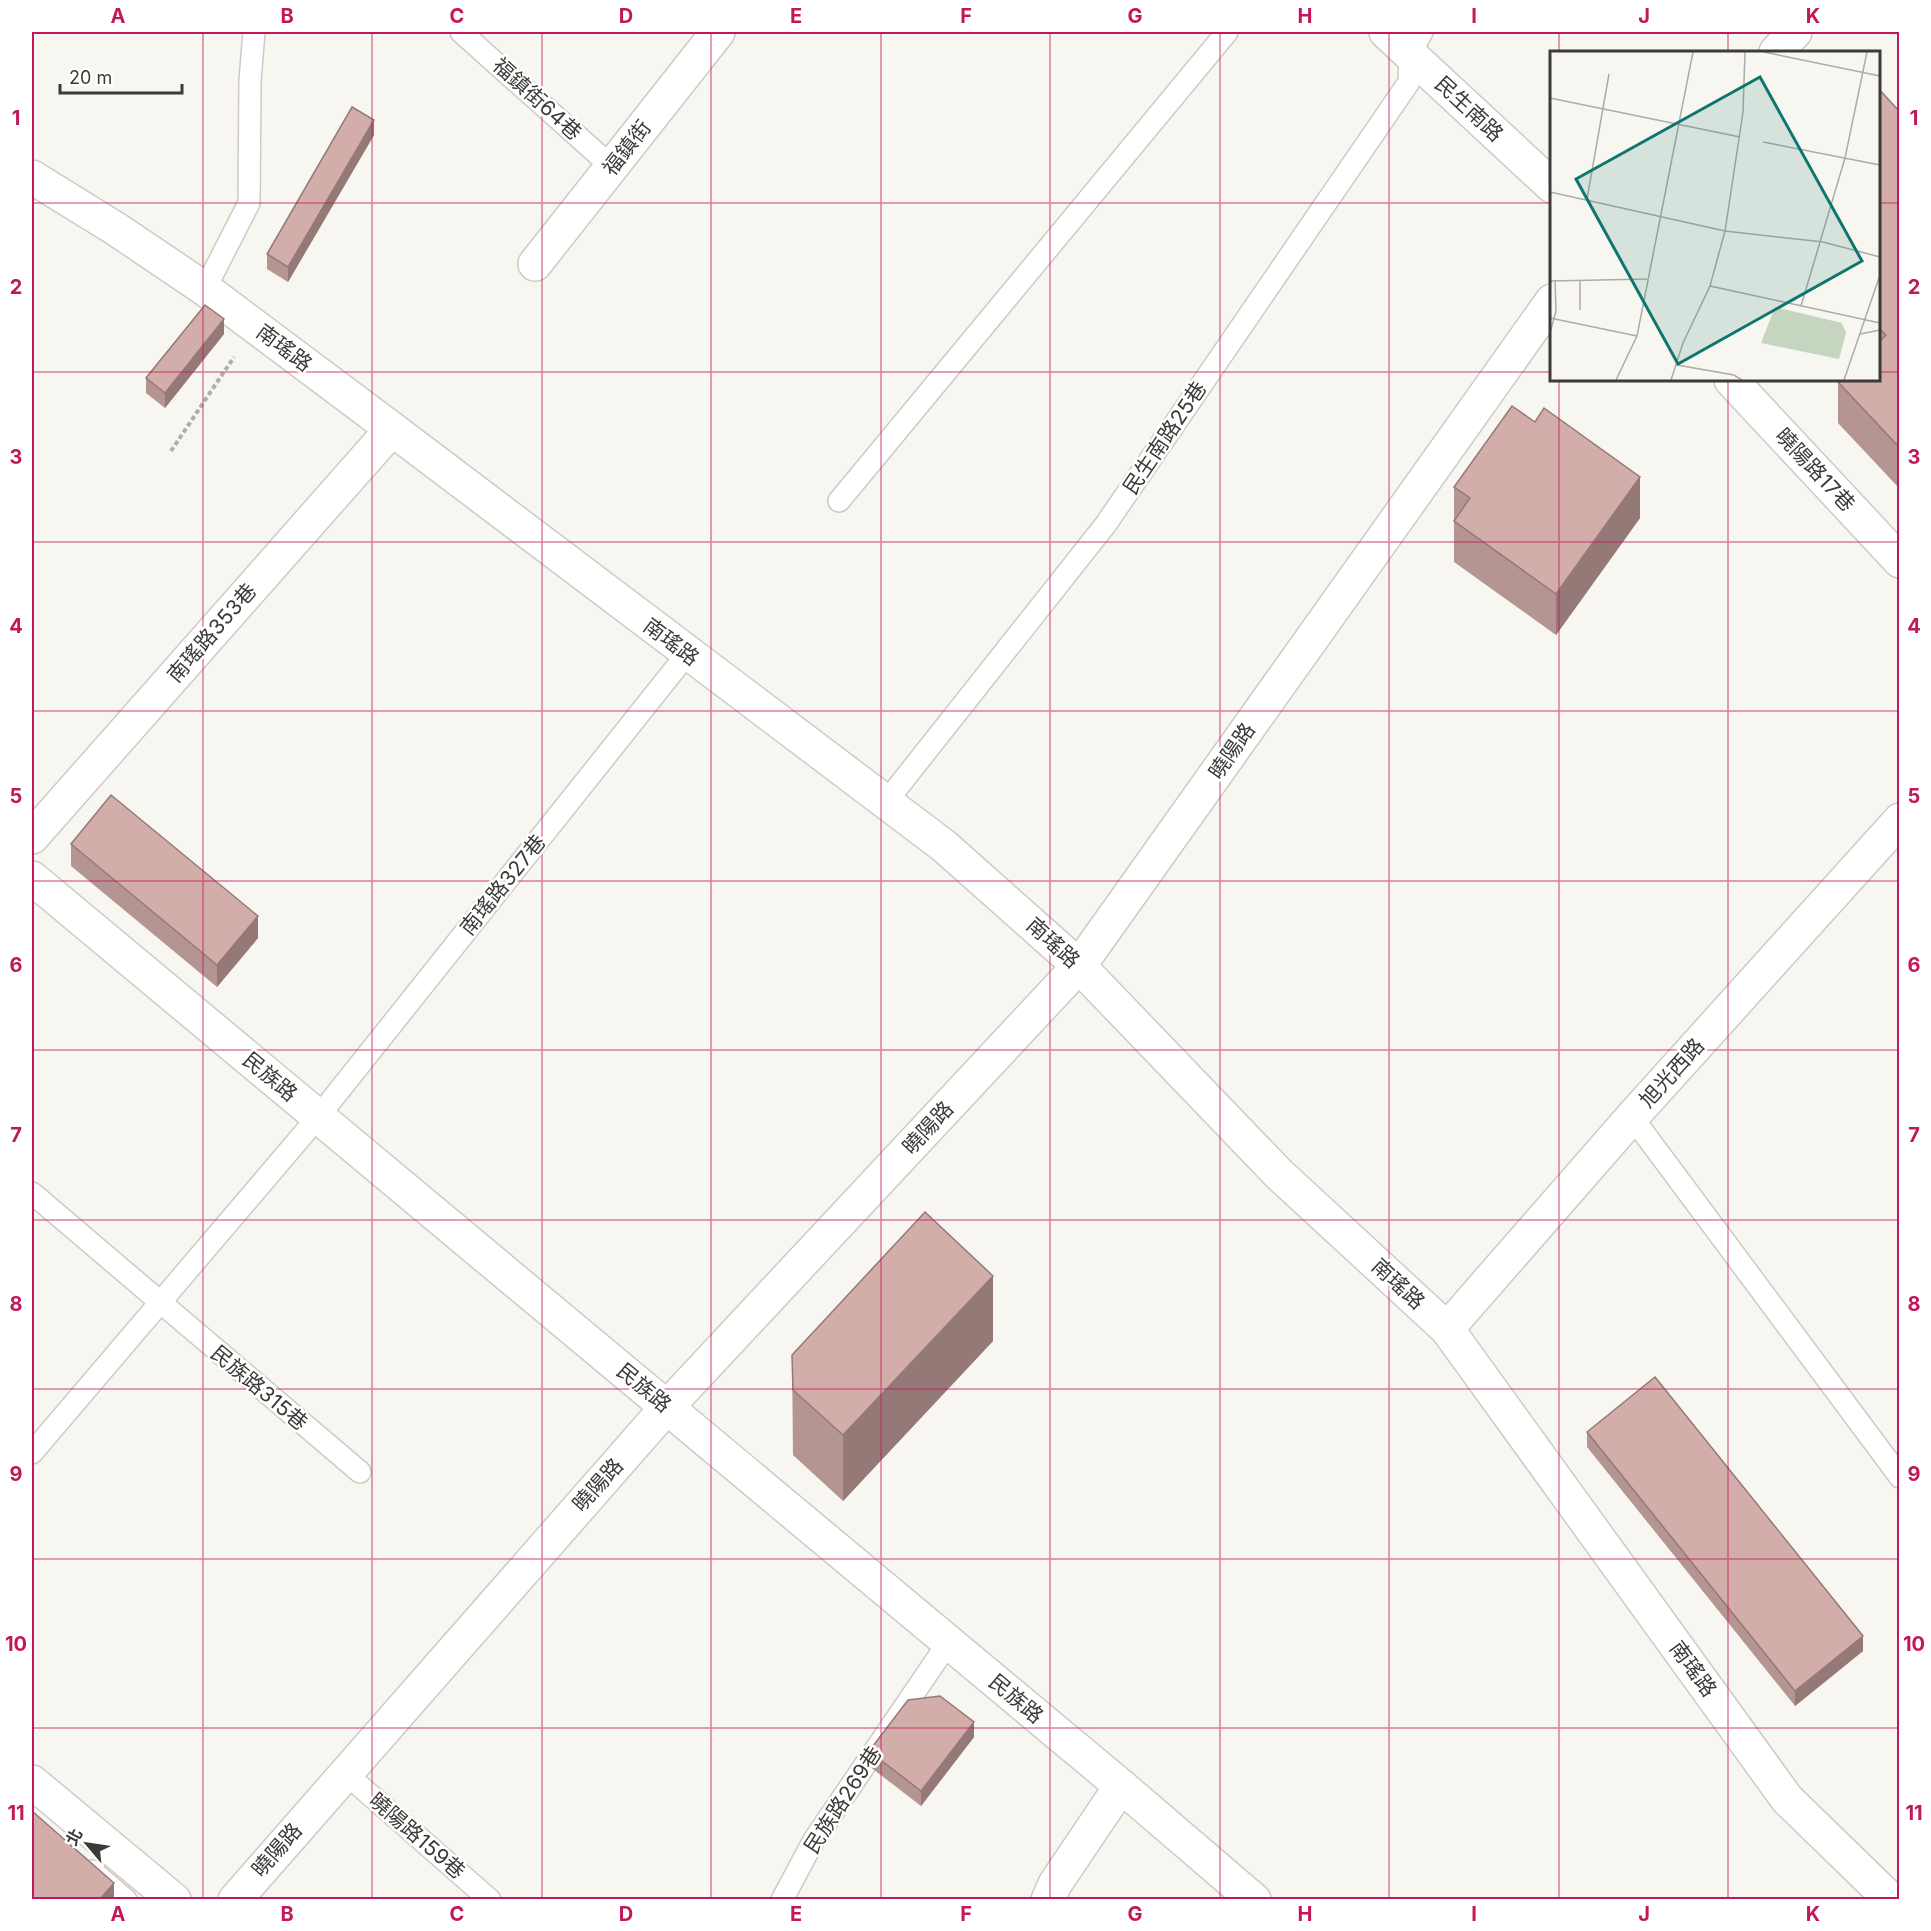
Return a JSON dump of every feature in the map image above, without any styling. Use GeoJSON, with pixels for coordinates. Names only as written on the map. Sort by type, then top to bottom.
{"type":"FeatureCollection","features":[{"type":"Feature","properties":{"kind":"street","name":"福鎮街"},"geometry":{"type":"LineString","coordinates":[[535,264],[718,32]]}},
{"type":"Feature","properties":{"kind":"street","name":"民生南路"},"geometry":{"type":"LineString","coordinates":[[1386,32],[1416,43],[1550,185]]}},
{"type":"Feature","properties":{"kind":"street"},"geometry":{"type":"LineString","coordinates":[[1777,51],[1795,32]]}},
{"type":"Feature","properties":{"kind":"street","name":"南瑤路"},"geometry":{"type":"LineString","coordinates":[[32,177],[116,229],[205,289],[392,429],[944,846],[1079,966],[1279,1174],[1447,1329],[1787,1798],[1891,1899]]}},
{"type":"Feature","properties":{"kind":"street","name":"曉陽路"},"geometry":{"type":"LineString","coordinates":[[235,1899],[344,1772],[667,1407],[1079,966],[1550,302]]}},
{"type":"Feature","properties":{"kind":"street","name":"曉陽路17巷"},"geometry":{"type":"LineString","coordinates":[[1732,381],[1899,561]]}},
{"type":"Feature","properties":{"kind":"street","name":"南瑤路353巷"},"geometry":{"type":"LineString","coordinates":[[32,837],[392,429]]}},
{"type":"Feature","properties":{"kind":"street","name":"旭光西路"},"geometry":{"type":"LineString","coordinates":[[1447,1329],[1632,1117],[1899,820]]}},
{"type":"Feature","properties":{"kind":"street","name":"民族路"},"geometry":{"type":"LineString","coordinates":[[32,878],[1122,1786],[1254,1899]]}},
{"type":"Feature","properties":{"kind":"street"},"geometry":{"type":"LineString","coordinates":[[32,1782],[174,1899]]}},
{"type":"Feature","properties":{"kind":"street"},"geometry":{"type":"LineString","coordinates":[[1048,1899],[1055,1884],[1122,1786]]}},
{"type":"Feature","properties":{"kind":"lane"},"geometry":{"type":"LineString","coordinates":[[205,289],[249,203],[250,81],[254,32]]}},
{"type":"Feature","properties":{"kind":"lane","name":"福鎮街64巷"},"geometry":{"type":"LineString","coordinates":[[461,32],[612,167]]}},
{"type":"Feature","properties":{"kind":"lane"},"geometry":{"type":"LineString","coordinates":[[839,501],[1227,32]]}},
{"type":"Feature","properties":{"kind":"lane","name":"民生南路25巷"},"geometry":{"type":"LineString","coordinates":[[886,802],[1106,524],[1408,82],[1416,43]]}},
{"type":"Feature","properties":{"kind":"lane","name":"南瑤路327巷"},"geometry":{"type":"LineString","coordinates":[[318,1117],[687,654]]}},
{"type":"Feature","properties":{"kind":"lane"},"geometry":{"type":"LineString","coordinates":[[32,1453],[318,1117]]}},
{"type":"Feature","properties":{"kind":"lane"},"geometry":{"type":"LineString","coordinates":[[1632,1117],[1899,1477]]}},
{"type":"Feature","properties":{"kind":"lane","name":"民族路315巷"},"geometry":{"type":"LineString","coordinates":[[32,1193],[158,1304],[360,1472]]}},
{"type":"Feature","properties":{"kind":"lane","name":"民族路269巷"},"geometry":{"type":"LineString","coordinates":[[782,1899],[814,1840],[948,1643]]}},
{"type":"Feature","properties":{"kind":"lane","name":"曉陽路159巷"},"geometry":{"type":"LineString","coordinates":[[344,1772],[490,1899]]}},
{"type":"Feature","properties":{"kind":"lane"},"geometry":{"type":"LineString","coordinates":[[80,1861],[126,1899]]}},
{"type":"Feature","properties":{"kind":"path"},"geometry":{"type":"LineString","coordinates":[[171,451],[255,327]]}},
{"type":"Feature","properties":{"kind":"building"},"geometry":{"type":"Polygon","coordinates":[[[1880,90],[1899,111],[1899,447],[1838,382],[1880,381],[1880,341],[1886,335],[1880,329],[1880,90]]]}},
{"type":"Feature","properties":{"kind":"building"},"geometry":{"type":"Polygon","coordinates":[[[352,107],[374,120],[288,267],[267,254],[352,107]]]}},
{"type":"Feature","properties":{"kind":"building"},"geometry":{"type":"Polygon","coordinates":[[[205,305],[224,319],[165,393],[146,378],[205,305]]]}},
{"type":"Feature","properties":{"kind":"building"},"geometry":{"type":"Polygon","coordinates":[[[1512,406],[1535,422],[1544,408],[1640,477],[1556,594],[1454,521],[1470,498],[1454,487],[1512,406]]]}},
{"type":"Feature","properties":{"kind":"building"},"geometry":{"type":"Polygon","coordinates":[[[111,795],[258,916],[217,965],[71,844],[111,795]]]}},
{"type":"Feature","properties":{"kind":"building"},"geometry":{"type":"Polygon","coordinates":[[[925,1212],[993,1276],[843,1435],[793,1390],[792,1355],[925,1212]]]}},
{"type":"Feature","properties":{"kind":"building"},"geometry":{"type":"Polygon","coordinates":[[[1655,1377],[1863,1636],[1795,1691],[1587,1432],[1655,1377]]]}},
{"type":"Feature","properties":{"kind":"building"},"geometry":{"type":"Polygon","coordinates":[[[940,1696],[974,1722],[921,1791],[869,1751],[908,1700],[940,1696]]]}},
{"type":"Feature","properties":{"kind":"building"},"geometry":{"type":"Polygon","coordinates":[[[32,1811],[114,1883],[100,1899],[32,1899],[32,1811]]]}}]}
